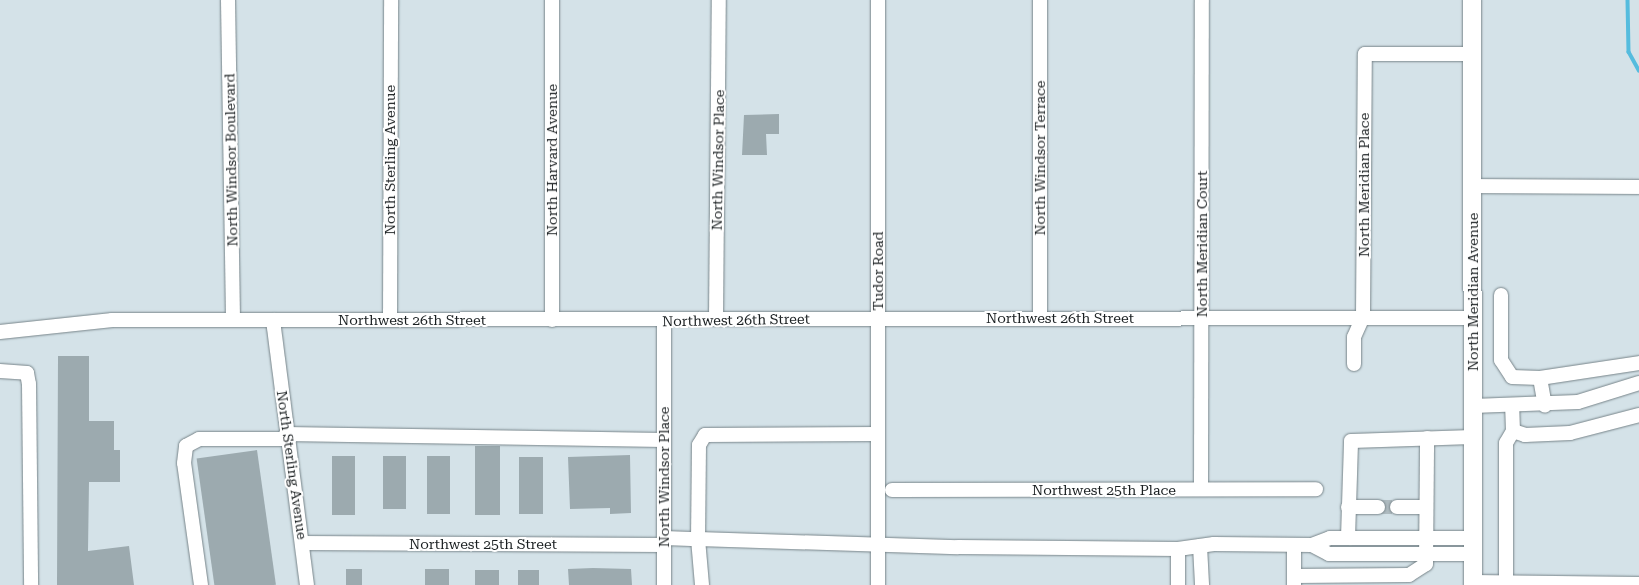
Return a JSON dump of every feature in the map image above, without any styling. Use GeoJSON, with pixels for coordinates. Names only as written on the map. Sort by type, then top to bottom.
{"type":"FeatureCollection","features":[{"type":"Feature","properties":{"kind":"main road","name":"North Meridian Avenue"},"geometry":{"type":"LineString","coordinates":[[1472,0],[1473,583]]}},
{"type":"Feature","properties":{"kind":"street","name":"North Windsor Boulevard"},"geometry":{"type":"LineString","coordinates":[[228,0],[233,320]]}},
{"type":"Feature","properties":{"kind":"street","name":"North Sterling Avenue"},"geometry":{"type":"LineString","coordinates":[[390,320],[391,0]]}},
{"type":"Feature","properties":{"kind":"street","name":"North Harvard Avenue"},"geometry":{"type":"LineString","coordinates":[[552,0],[552,320]]}},
{"type":"Feature","properties":{"kind":"street","name":"North Windsor Place"},"geometry":{"type":"LineString","coordinates":[[716,319],[719,0]]}},
{"type":"Feature","properties":{"kind":"street","name":"Tudor Road"},"geometry":{"type":"LineString","coordinates":[[878,0],[878,585]]}},
{"type":"Feature","properties":{"kind":"street","name":"North Windsor Terrace"},"geometry":{"type":"LineString","coordinates":[[1040,0],[1040,317]]}},
{"type":"Feature","properties":{"kind":"street","name":"North Meridian Court"},"geometry":{"type":"LineString","coordinates":[[1201,488],[1203,423],[1202,0]]}},
{"type":"Feature","properties":{"kind":"street","name":"North Meridian Place"},"geometry":{"type":"LineString","coordinates":[[1363,317],[1365,54],[1472,54]]}},
{"type":"Feature","properties":{"kind":"street"},"geometry":{"type":"LineString","coordinates":[[1472,186],[1639,187]]}},
{"type":"Feature","properties":{"kind":"street"},"geometry":{"type":"LineString","coordinates":[[1501,295],[1501,360],[1512,377],[1540,378],[1639,363]]}},
{"type":"Feature","properties":{"kind":"street","name":"Northwest 26th Street"},"geometry":{"type":"LineString","coordinates":[[0,332],[112,320],[664,321],[716,319],[1040,317],[1473,318]]}},
{"type":"Feature","properties":{"kind":"street"},"geometry":{"type":"LineString","coordinates":[[1354,364],[1354,337],[1363,317]]}},
{"type":"Feature","properties":{"kind":"street","name":"North Sterling Avenue"},"geometry":{"type":"LineString","coordinates":[[273,320],[307,585]]}},
{"type":"Feature","properties":{"kind":"street","name":"North Windsor Place"},"geometry":{"type":"LineString","coordinates":[[664,321],[664,585]]}},
{"type":"Feature","properties":{"kind":"street"},"geometry":{"type":"LineString","coordinates":[[0,370],[27,373],[29,384],[31,585]]}},
{"type":"Feature","properties":{"kind":"street"},"geometry":{"type":"LineString","coordinates":[[1540,378],[1546,406]]}},
{"type":"Feature","properties":{"kind":"street"},"geometry":{"type":"LineString","coordinates":[[1473,406],[1546,406],[1578,402],[1639,383]]}},
{"type":"Feature","properties":{"kind":"street"},"geometry":{"type":"LineString","coordinates":[[1506,582],[1506,442],[1513,431],[1512,406]]}},
{"type":"Feature","properties":{"kind":"street"},"geometry":{"type":"LineString","coordinates":[[1513,431],[1525,435],[1570,433],[1639,415]]}},
{"type":"Feature","properties":{"kind":"street"},"geometry":{"type":"LineString","coordinates":[[702,585],[698,539],[699,445],[705,435],[877,428]]}},
{"type":"Feature","properties":{"kind":"street"},"geometry":{"type":"LineString","coordinates":[[201,585],[184,463],[186,446],[199,440],[287,437],[664,440]]}},
{"type":"Feature","properties":{"kind":"street"},"geometry":{"type":"LineString","coordinates":[[1348,538],[1351,440],[1473,437]]}},
{"type":"Feature","properties":{"kind":"street"},"geometry":{"type":"LineString","coordinates":[[1294,545],[1294,581],[1408,575],[1426,564],[1427,438]]}},
{"type":"Feature","properties":{"kind":"street","name":"Northwest 25th Place"},"geometry":{"type":"LineString","coordinates":[[892,490],[1201,488],[1316,489]]}},
{"type":"Feature","properties":{"kind":"street"},"geometry":{"type":"LineString","coordinates":[[1348,507],[1378,507]]}},
{"type":"Feature","properties":{"kind":"street"},"geometry":{"type":"LineString","coordinates":[[1397,507],[1426,507]]}},
{"type":"Feature","properties":{"kind":"street"},"geometry":{"type":"LineString","coordinates":[[1312,545],[1330,538],[1426,538],[1473,546]]}},
{"type":"Feature","properties":{"kind":"street","name":"Northwest 25th Street"},"geometry":{"type":"LineString","coordinates":[[302,543],[664,541],[698,539],[1178,548],[1200,546],[1312,545]]}},
{"type":"Feature","properties":{"kind":"street"},"geometry":{"type":"LineString","coordinates":[[1312,545],[1328,554],[1426,554],[1473,546]]}},
{"type":"Feature","properties":{"kind":"street"},"geometry":{"type":"LineString","coordinates":[[1200,546],[1202,585]]}},
{"type":"Feature","properties":{"kind":"street"},"geometry":{"type":"LineString","coordinates":[[1178,548],[1178,585]]}},
{"type":"Feature","properties":{"kind":"street"},"geometry":{"type":"LineString","coordinates":[[1473,583],[1639,584]]}},
{"type":"Feature","properties":{"kind":"building"},"geometry":{"type":"Polygon","coordinates":[[[779,114],[779,134],[766,134],[767,155],[742,155],[744,115],[779,114]]]}},
{"type":"Feature","properties":{"kind":"building"},"geometry":{"type":"Polygon","coordinates":[[[58,356],[89,356],[89,421],[114,421],[114,450],[120,450],[120,482],[89,482],[88,551],[129,546],[134,585],[57,585],[58,356]]]}},
{"type":"Feature","properties":{"kind":"building"},"geometry":{"type":"Polygon","coordinates":[[[475,446],[500,446],[500,515],[475,515],[475,446]]]}},
{"type":"Feature","properties":{"kind":"building"},"geometry":{"type":"Polygon","coordinates":[[[257,450],[276,585],[214,585],[197,458],[257,450]]]}},
{"type":"Feature","properties":{"kind":"building"},"geometry":{"type":"Polygon","coordinates":[[[630,455],[631,513],[610,514],[610,508],[570,509],[568,457],[630,455]]]}},
{"type":"Feature","properties":{"kind":"building"},"geometry":{"type":"Polygon","coordinates":[[[332,456],[355,456],[355,515],[332,515],[332,456]]]}},
{"type":"Feature","properties":{"kind":"building"},"geometry":{"type":"Polygon","coordinates":[[[383,456],[406,456],[406,509],[383,509],[383,456]]]}},
{"type":"Feature","properties":{"kind":"building"},"geometry":{"type":"Polygon","coordinates":[[[427,456],[450,456],[450,514],[427,514],[427,456]]]}},
{"type":"Feature","properties":{"kind":"building"},"geometry":{"type":"Polygon","coordinates":[[[519,457],[543,457],[543,514],[519,514],[519,457]]]}},
{"type":"Feature","properties":{"kind":"building"},"geometry":{"type":"Polygon","coordinates":[[[346,569],[362,569],[362,585],[346,585],[346,569]]]}},
{"type":"Feature","properties":{"kind":"building"},"geometry":{"type":"Polygon","coordinates":[[[425,569],[449,569],[449,585],[425,585],[425,569]]]}},
{"type":"Feature","properties":{"kind":"building"},"geometry":{"type":"Polygon","coordinates":[[[568,569],[631,569],[632,585],[569,585],[568,569]]]}},
{"type":"Feature","properties":{"kind":"building"},"geometry":{"type":"Polygon","coordinates":[[[475,570],[499,570],[499,585],[475,585],[475,570]]]}},
{"type":"Feature","properties":{"kind":"building"},"geometry":{"type":"Polygon","coordinates":[[[518,570],[539,570],[539,585],[518,585],[518,570]]]}},
{"type":"Feature","properties":{"kind":"waterway"},"geometry":{"type":"LineString","coordinates":[[1628,0],[1629,52],[1639,70]]}},
{"type":"Feature","properties":{"kind":"tunnel"},"geometry":{"type":"LineString","coordinates":[[1378,507],[1397,507]]}}]}
